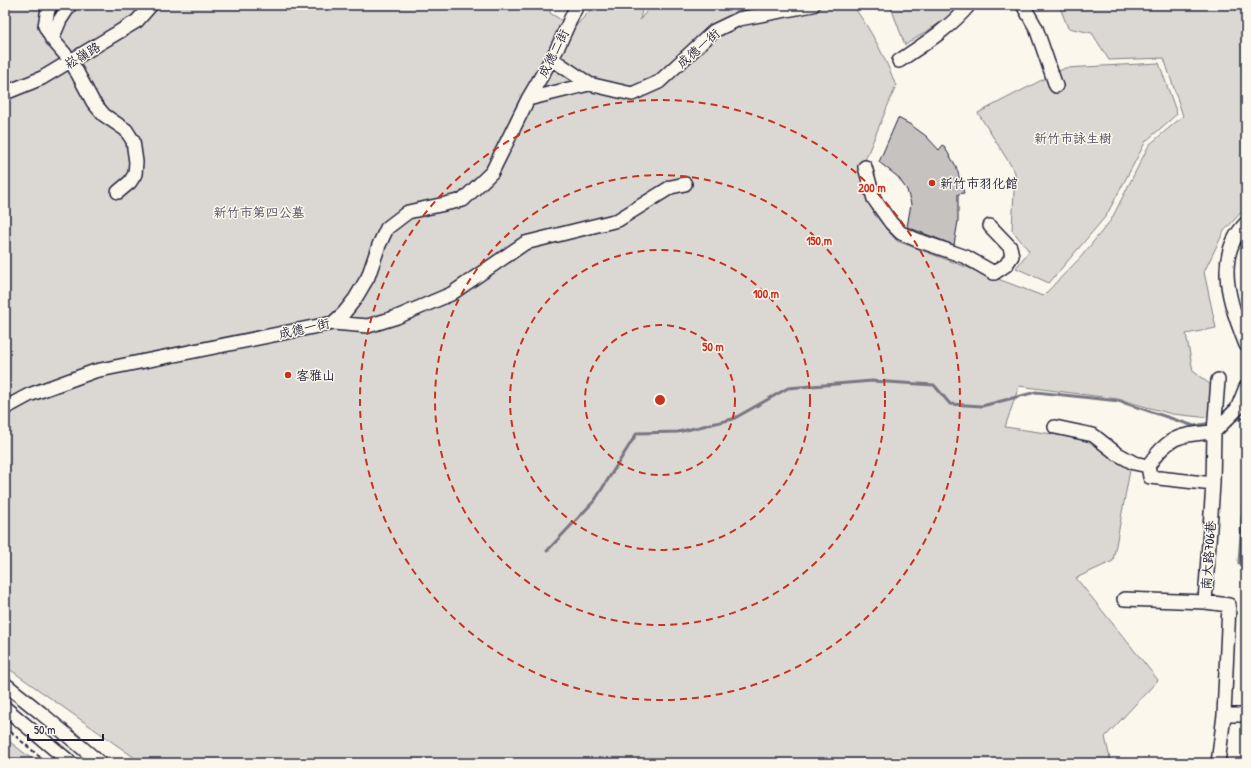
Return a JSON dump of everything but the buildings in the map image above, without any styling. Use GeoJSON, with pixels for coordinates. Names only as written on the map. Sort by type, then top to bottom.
{"type":"FeatureCollection","features":[{"type":"Feature","properties":{"kind":"street"},"geometry":{"type":"LineString","coordinates":[[51,5],[48,9],[45,26],[52,39],[71,61],[93,102],[104,115],[126,130],[133,141],[136,162],[134,174],[130,182],[118,192]]}},
{"type":"Feature","properties":{"kind":"street"},"geometry":{"type":"LineString","coordinates":[[52,39],[60,20],[70,5]]}},
{"type":"Feature","properties":{"kind":"street","name":"崧嶺路"},"geometry":{"type":"LineString","coordinates":[[5,93],[42,78],[71,61],[137,21],[151,5]]}},
{"type":"Feature","properties":{"kind":"street","name":"成德二街"},"geometry":{"type":"LineString","coordinates":[[528,99],[552,59],[577,5]]}},
{"type":"Feature","properties":{"kind":"street","name":"成德一街"},"geometry":{"type":"LineString","coordinates":[[552,59],[589,84],[632,94],[659,82],[714,30],[739,19],[813,5]]}},
{"type":"Feature","properties":{"kind":"street"},"geometry":{"type":"LineString","coordinates":[[899,61],[950,25],[969,5]]}},
{"type":"Feature","properties":{"kind":"street"},"geometry":{"type":"LineString","coordinates":[[1023,5],[1036,28],[1056,86]]}},
{"type":"Feature","properties":{"kind":"street","name":"成德一街"},"geometry":{"type":"LineString","coordinates":[[5,408],[29,395],[95,371],[333,324],[355,299],[364,282],[387,228],[408,212],[463,200],[492,172],[528,99],[589,84]]}},
{"type":"Feature","properties":{"kind":"street"},"geometry":{"type":"LineString","coordinates":[[865,167],[874,200],[890,223],[901,233],[966,257],[994,273],[1006,265],[1012,256],[1010,247],[990,226]]}},
{"type":"Feature","properties":{"kind":"street"},"geometry":{"type":"LineString","coordinates":[[333,324],[368,326],[397,317],[452,294],[525,243],[618,220],[671,187],[685,184]]}},
{"type":"Feature","properties":{"kind":"street"},"geometry":{"type":"LineString","coordinates":[[1246,223],[1233,241],[1228,257],[1227,278],[1230,298],[1246,345]]}},
{"type":"Feature","properties":{"kind":"street","name":"南大路706巷"},"geometry":{"type":"LineString","coordinates":[[1218,380],[1205,602],[1229,606],[1224,715]]}},
{"type":"Feature","properties":{"kind":"street"},"geometry":{"type":"LineString","coordinates":[[1213,484],[1150,477],[1148,466],[1154,456],[1167,443],[1174,439],[1180,436],[1215,430],[1237,409],[1246,387]]}},
{"type":"Feature","properties":{"kind":"street"},"geometry":{"type":"LineString","coordinates":[[1055,427],[1093,434],[1122,456],[1134,463],[1148,466]]}},
{"type":"Feature","properties":{"kind":"street"},"geometry":{"type":"LineString","coordinates":[[1124,599],[1205,602]]}},
{"type":"Feature","properties":{"kind":"street"},"geometry":{"type":"LineString","coordinates":[[5,684],[41,712],[100,763]]}},
{"type":"Feature","properties":{"kind":"street"},"geometry":{"type":"LineString","coordinates":[[5,688],[93,763]]}},
{"type":"Feature","properties":{"kind":"street"},"geometry":{"type":"LineString","coordinates":[[5,708],[71,763]]}},
{"type":"Feature","properties":{"kind":"street"},"geometry":{"type":"LineString","coordinates":[[1218,763],[1224,715],[1246,715]]}},
{"type":"Feature","properties":{"kind":"street"},"geometry":{"type":"LineString","coordinates":[[5,718],[58,763]]}},
{"type":"Feature","properties":{"kind":"path"},"geometry":{"type":"LineString","coordinates":[[5,727],[47,763]]}},
{"type":"Feature","properties":{"kind":"green space","name":"新竹市第四公墓"},"geometry":{"type":"Polygon","coordinates":[[[5,5],[550,5],[550,13],[574,28],[595,5],[643,5],[640,20],[651,5],[852,5],[877,44],[896,86],[865,160],[863,184],[874,214],[897,241],[1043,296],[1080,258],[1111,220],[1149,145],[1183,116],[1164,58],[1109,60],[1092,33],[1068,28],[1059,5],[1246,5],[1246,207],[1224,231],[1204,272],[1216,328],[1186,334],[1193,371],[1212,386],[1210,418],[1172,414],[1118,399],[1019,386],[1005,427],[1086,439],[1130,470],[1113,561],[1076,578],[1158,680],[1105,737],[1111,763],[142,763],[5,666],[5,5]]]}},
{"type":"Feature","properties":{"kind":"green space"},"geometry":{"type":"Polygon","coordinates":[[[890,5],[960,5],[949,17],[905,45],[890,5]]]}},
{"type":"Feature","properties":{"kind":"green space","name":"新竹市詠生樹"},"geometry":{"type":"Polygon","coordinates":[[[1159,63],[1177,114],[1146,141],[1106,216],[1049,283],[1016,268],[1029,251],[1012,230],[1015,172],[978,113],[1065,68],[1159,63]]]}},
{"type":"Feature","properties":{"kind":"green space"},"geometry":{"type":"Polygon","coordinates":[[[5,738],[37,763],[5,763],[5,738]]]}},
{"type":"Feature","properties":{"kind":"waterway"},"geometry":{"type":"LineString","coordinates":[[547,551],[595,500],[637,433],[678,432],[733,419],[788,388],[872,381],[934,385],[950,404],[982,406],[1036,392],[1119,401],[1194,426],[1211,423]]}},
{"type":"Feature","properties":{"kind":"waterway"},"geometry":{"type":"LineString","coordinates":[[1232,420],[1246,418]]}},
{"type":"Feature","properties":{"kind":"waterway"},"geometry":{"type":"LineString","coordinates":[[1239,563],[1246,461]]}},
{"type":"Feature","properties":{"kind":"place","name":"新竹市羽化館"},"geometry":{"type":"Point","coordinates":[932,183]}},
{"type":"Feature","properties":{"kind":"place","name":"客雅山"},"geometry":{"type":"Point","coordinates":[288,375]}}]}
